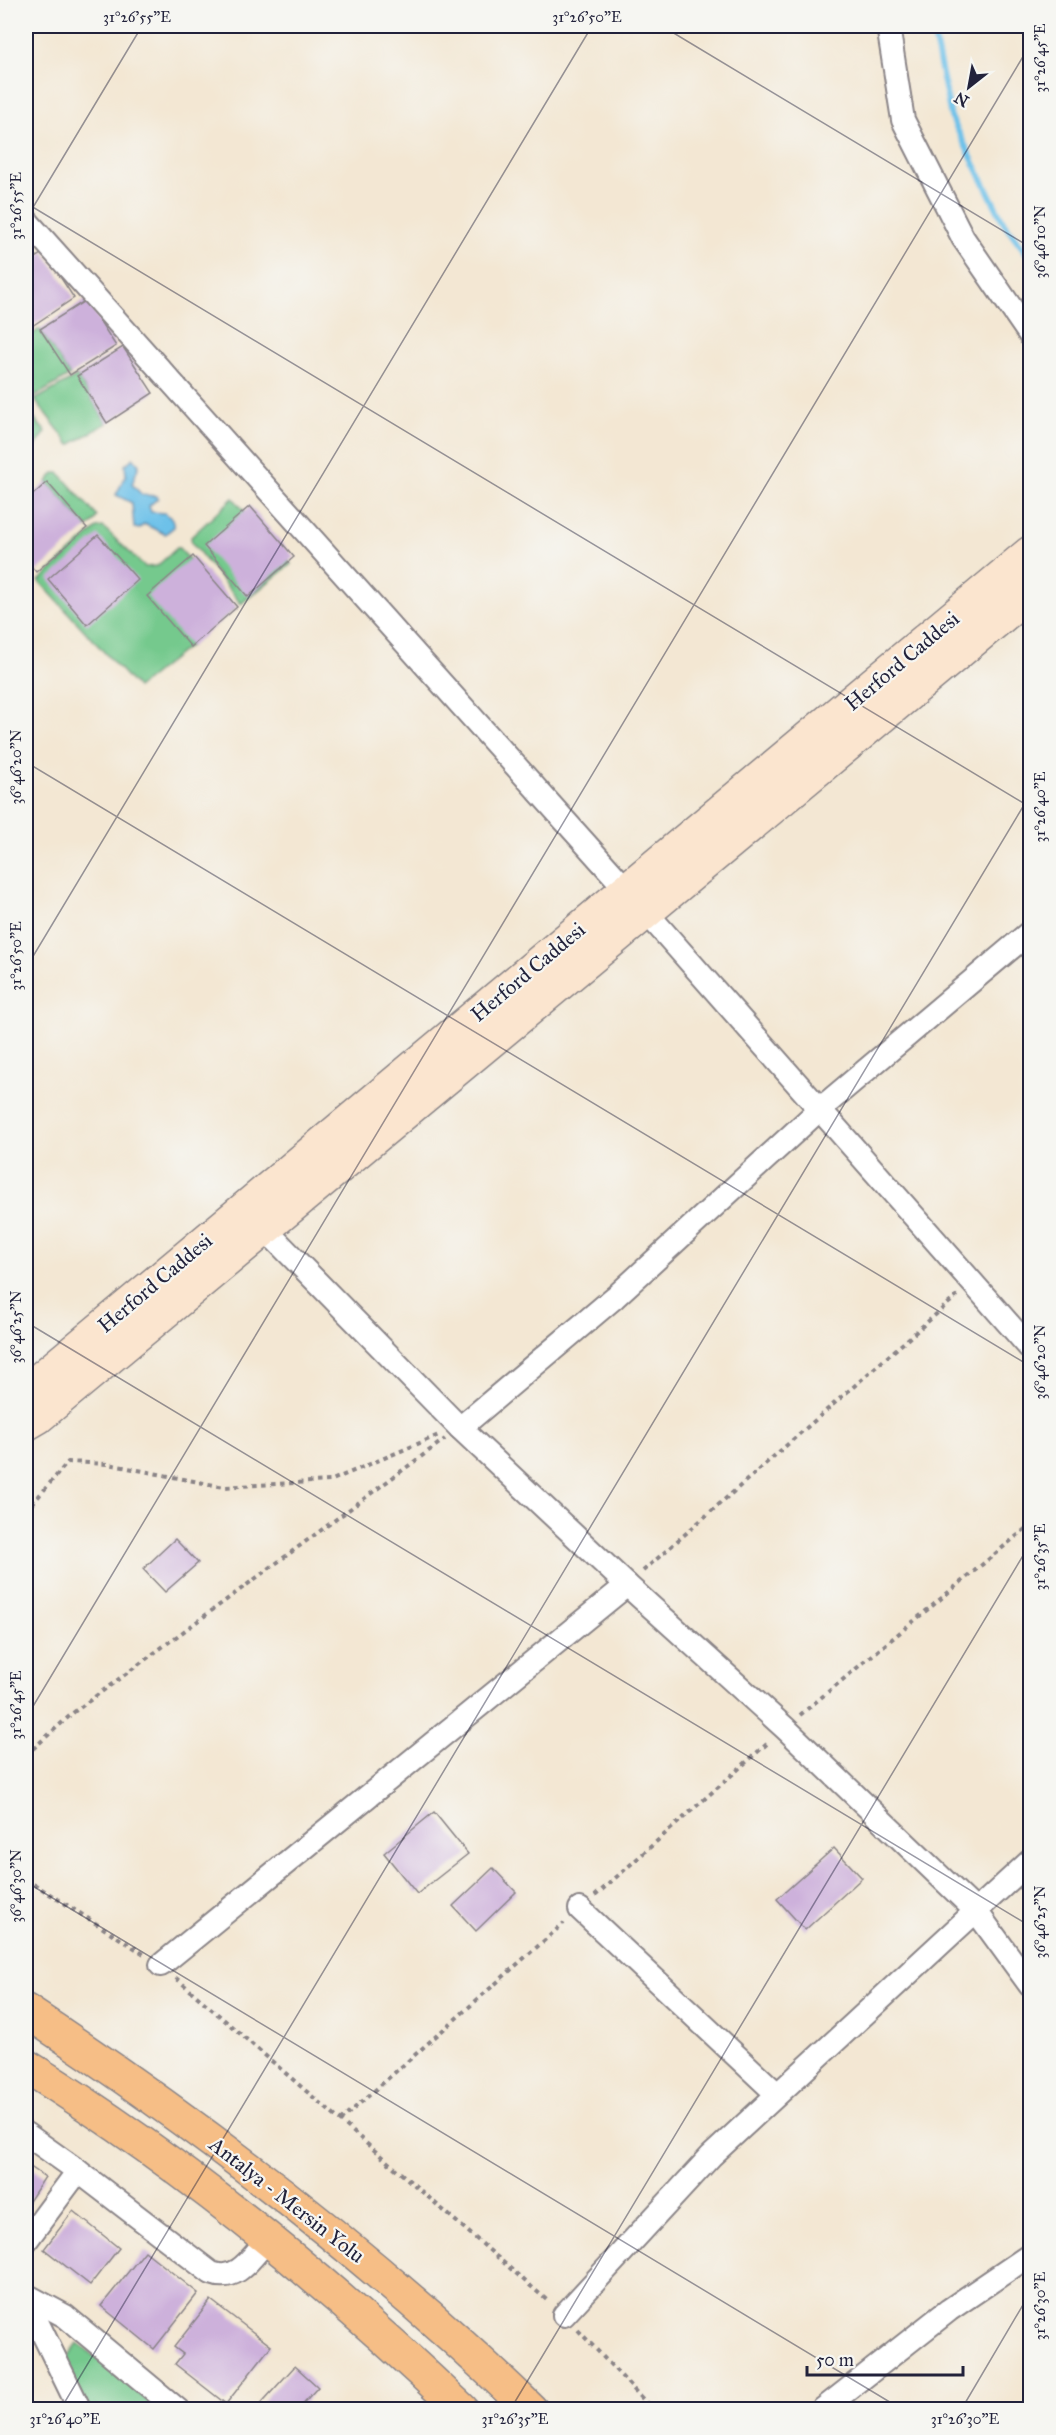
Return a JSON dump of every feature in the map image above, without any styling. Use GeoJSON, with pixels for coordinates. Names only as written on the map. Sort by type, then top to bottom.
{"type":"FeatureCollection","features":[{"type":"Feature","properties":{"kind":"highway","name":"Antalya - Mersin Yolu"},"geometry":{"type":"LineString","coordinates":[[26,2012],[110,2066],[253,2170],[382,2275],[531,2409]]}},
{"type":"Feature","properties":{"kind":"highway","name":"Antalya - Mersin Yolu"},"geometry":{"type":"LineString","coordinates":[[26,2066],[88,2104],[222,2204],[342,2302],[462,2409]]}},
{"type":"Feature","properties":{"kind":"main road","name":"Herford Caddesi"},"geometry":{"type":"LineString","coordinates":[[26,1424],[38,1417],[265,1229],[1030,553]]}},
{"type":"Feature","properties":{"kind":"main road","name":"Herford Caddesi"},"geometry":{"type":"LineString","coordinates":[[26,1391],[637,901],[1030,593]]}},
{"type":"Feature","properties":{"kind":"street"},"geometry":{"type":"LineString","coordinates":[[888,26],[903,120],[963,238],[1030,335]]}},
{"type":"Feature","properties":{"kind":"street"},"geometry":{"type":"LineString","coordinates":[[26,220],[637,901],[1030,1348]]}},
{"type":"Feature","properties":{"kind":"street"},"geometry":{"type":"LineString","coordinates":[[460,1428],[615,1297],[820,1109],[1030,932]]}},
{"type":"Feature","properties":{"kind":"street"},"geometry":{"type":"LineString","coordinates":[[265,1229],[460,1428],[627,1585],[785,1728],[976,1911],[1030,1985]]}},
{"type":"Feature","properties":{"kind":"street"},"geometry":{"type":"LineString","coordinates":[[161,1965],[627,1585]]}},
{"type":"Feature","properties":{"kind":"street"},"geometry":{"type":"LineString","coordinates":[[564,2315],[711,2156],[1030,1861]]}},
{"type":"Feature","properties":{"kind":"street"},"geometry":{"type":"LineString","coordinates":[[580,1909],[777,2094]]}},
{"type":"Feature","properties":{"kind":"street"},"geometry":{"type":"LineString","coordinates":[[26,2134],[218,2276],[225,2277],[238,2272],[267,2240]]}},
{"type":"Feature","properties":{"kind":"street"},"geometry":{"type":"LineString","coordinates":[[26,2241],[78,2171]]}},
{"type":"Feature","properties":{"kind":"street"},"geometry":{"type":"LineString","coordinates":[[822,2409],[949,2310],[1030,2255]]}},
{"type":"Feature","properties":{"kind":"street"},"geometry":{"type":"LineString","coordinates":[[26,2295],[74,2324],[178,2409]]}},
{"type":"Feature","properties":{"kind":"street"},"geometry":{"type":"LineString","coordinates":[[26,2299],[80,2409]]}},
{"type":"Feature","properties":{"kind":"street"},"geometry":{"type":"LineString","coordinates":[[50,2350],[74,2324]]}},
{"type":"Feature","properties":{"kind":"path"},"geometry":{"type":"LineString","coordinates":[[627,1585],[972,1282]]}},
{"type":"Feature","properties":{"kind":"path"},"geometry":{"type":"LineString","coordinates":[[26,1511],[68,1462],[108,1464],[224,1487],[330,1481],[413,1444],[460,1428]]}},
{"type":"Feature","properties":{"kind":"path"},"geometry":{"type":"LineString","coordinates":[[26,1755],[93,1698],[460,1428]]}},
{"type":"Feature","properties":{"kind":"path"},"geometry":{"type":"LineString","coordinates":[[340,2121],[785,1728],[1030,1525]]}},
{"type":"Feature","properties":{"kind":"path"},"geometry":{"type":"LineString","coordinates":[[26,1879],[161,1965],[564,2315],[653,2409]]}},
{"type":"Feature","properties":{"kind":"green space"},"geometry":{"type":"Polygon","coordinates":[[[40,329],[70,375],[33,398],[26,389],[26,338],[40,329]]]}},
{"type":"Feature","properties":{"kind":"green space"},"geometry":{"type":"Polygon","coordinates":[[[77,376],[107,423],[70,445],[35,400],[77,376]]]}},
{"type":"Feature","properties":{"kind":"green space"},"geometry":{"type":"Polygon","coordinates":[[[26,410],[46,432],[26,459],[26,410]]]}},
{"type":"Feature","properties":{"kind":"green space"},"geometry":{"type":"Polygon","coordinates":[[[54,473],[59,473],[97,516],[87,528],[47,482],[54,473]]]}},
{"type":"Feature","properties":{"kind":"green space"},"geometry":{"type":"Polygon","coordinates":[[[233,498],[291,564],[241,604],[192,543],[191,537],[233,498]]]}},
{"type":"Feature","properties":{"kind":"green space"},"geometry":{"type":"Polygon","coordinates":[[[103,527],[145,567],[157,566],[178,547],[235,609],[137,688],[39,581],[97,528],[103,527]]]}},
{"type":"Feature","properties":{"kind":"green space"},"geometry":{"type":"Polygon","coordinates":[[[78,2343],[158,2409],[88,2409],[64,2362],[78,2343]]]}},
{"type":"Feature","properties":{"kind":"water"},"geometry":{"type":"Polygon","coordinates":[[[133,458],[139,465],[132,484],[142,495],[157,496],[158,498],[149,506],[151,512],[165,513],[172,519],[174,527],[165,534],[144,524],[139,529],[134,528],[132,503],[116,495],[126,475],[125,465],[133,458]]]}},
{"type":"Feature","properties":{"kind":"building"},"geometry":{"type":"Polygon","coordinates":[[[44,252],[74,298],[29,328],[26,323],[26,264],[44,252]]]}},
{"type":"Feature","properties":{"kind":"building"},"geometry":{"type":"Polygon","coordinates":[[[86,300],[116,346],[70,375],[40,329],[86,300]]]}},
{"type":"Feature","properties":{"kind":"building"},"geometry":{"type":"Polygon","coordinates":[[[123,347],[153,393],[107,423],[77,376],[123,347]]]}},
{"type":"Feature","properties":{"kind":"building"},"geometry":{"type":"Polygon","coordinates":[[[47,482],[87,528],[36,572],[26,560],[26,501],[47,482]]]}},
{"type":"Feature","properties":{"kind":"building"},"geometry":{"type":"Polygon","coordinates":[[[250,506],[294,557],[248,597],[204,546],[250,506]]]}},
{"type":"Feature","properties":{"kind":"building"},"geometry":{"type":"Polygon","coordinates":[[[98,535],[138,580],[87,625],[48,579],[98,535]]]}},
{"type":"Feature","properties":{"kind":"building"},"geometry":{"type":"Polygon","coordinates":[[[193,556],[237,607],[191,647],[147,596],[193,556]]]}},
{"type":"Feature","properties":{"kind":"building"},"geometry":{"type":"Polygon","coordinates":[[[175,1539],[198,1563],[165,1592],[143,1569],[175,1539]]]}},
{"type":"Feature","properties":{"kind":"building"},"geometry":{"type":"Polygon","coordinates":[[[434,1812],[468,1854],[417,1894],[384,1853],[434,1812]]]}},
{"type":"Feature","properties":{"kind":"building"},"geometry":{"type":"Polygon","coordinates":[[[834,1848],[862,1878],[805,1930],[777,1899],[834,1848]]]}},
{"type":"Feature","properties":{"kind":"building"},"geometry":{"type":"Polygon","coordinates":[[[493,1868],[516,1892],[476,1931],[453,1906],[493,1868]]]}},
{"type":"Feature","properties":{"kind":"building"},"geometry":{"type":"Polygon","coordinates":[[[26,2164],[45,2177],[26,2206],[26,2164]]]}},
{"type":"Feature","properties":{"kind":"building"},"geometry":{"type":"Polygon","coordinates":[[[73,2211],[119,2248],[90,2285],[44,2249],[73,2211]]]}},
{"type":"Feature","properties":{"kind":"building"},"geometry":{"type":"Polygon","coordinates":[[[145,2251],[198,2293],[154,2349],[101,2306],[145,2251]]]}},
{"type":"Feature","properties":{"kind":"building"},"geometry":{"type":"Polygon","coordinates":[[[211,2300],[271,2346],[226,2404],[175,2364],[183,2354],[174,2347],[211,2300]]]}},
{"type":"Feature","properties":{"kind":"building"},"geometry":{"type":"Polygon","coordinates":[[[295,2366],[318,2387],[297,2410],[255,2410],[295,2366]]]}},
{"type":"Feature","properties":{"kind":"waterway"},"geometry":{"type":"LineString","coordinates":[[932,26],[951,117],[1004,223],[1030,258]]}}]}
